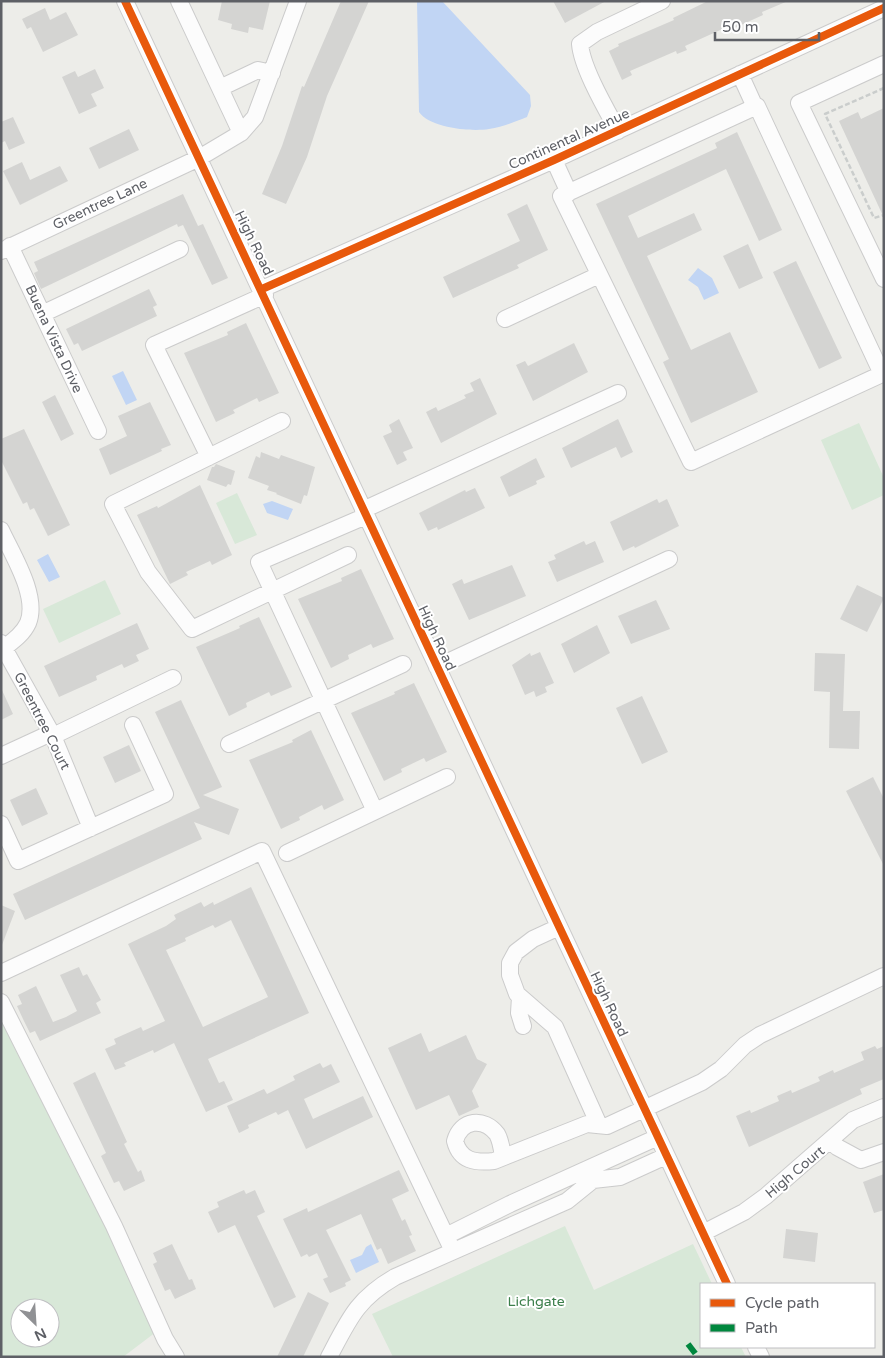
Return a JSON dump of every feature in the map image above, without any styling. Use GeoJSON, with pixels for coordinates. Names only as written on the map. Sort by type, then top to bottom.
{"type":"FeatureCollection","features":[{"type":"Feature","properties":{"kind":"street","name":"High Road"},"geometry":{"type":"LineString","coordinates":[[125,1],[264,292],[437,668],[727,1283]]}},
{"type":"Feature","properties":{"kind":"street"},"geometry":{"type":"LineString","coordinates":[[179,1],[241,133],[255,117],[298,1]]}},
{"type":"Feature","properties":{"kind":"street"},"geometry":{"type":"LineString","coordinates":[[618,131],[586,67],[581,54],[580,44],[634,7],[662,1]]}},
{"type":"Feature","properties":{"kind":"street","name":"Continental Avenue"},"geometry":{"type":"LineString","coordinates":[[209,457],[154,345],[264,292],[884,8]]}},
{"type":"Feature","properties":{"kind":"street"},"geometry":{"type":"LineString","coordinates":[[884,64],[799,103],[884,279]]}},
{"type":"Feature","properties":{"kind":"street"},"geometry":{"type":"LineString","coordinates":[[220,88],[258,70],[272,73]]}},
{"type":"Feature","properties":{"kind":"street"},"geometry":{"type":"LineString","coordinates":[[740,74],[755,107],[757,106],[882,374],[691,462],[561,196],[755,107]]}},
{"type":"Feature","properties":{"kind":"street","name":"Greentree Lane"},"geometry":{"type":"LineString","coordinates":[[6,248],[200,158],[241,133]]}},
{"type":"Feature","properties":{"kind":"street"},"geometry":{"type":"LineString","coordinates":[[554,160],[569,193]]}},
{"type":"Feature","properties":{"kind":"street","name":"Buena Vista Drive"},"geometry":{"type":"LineString","coordinates":[[6,248],[42,314],[98,431]]}},
{"type":"Feature","properties":{"kind":"street"},"geometry":{"type":"LineString","coordinates":[[42,314],[180,249]]}},
{"type":"Feature","properties":{"kind":"street"},"geometry":{"type":"LineString","coordinates":[[505,319],[599,275]]}},
{"type":"Feature","properties":{"kind":"street"},"geometry":{"type":"LineString","coordinates":[[375,811],[259,562],[313,538],[330,534],[365,513],[618,393]]}},
{"type":"Feature","properties":{"kind":"street"},"geometry":{"type":"LineString","coordinates":[[282,421],[113,504],[148,572],[192,629],[348,555]]}},
{"type":"Feature","properties":{"kind":"street"},"geometry":{"type":"LineString","coordinates":[[1,530],[25,582],[30,612],[29,622],[23,632],[3,646]]}},
{"type":"Feature","properties":{"kind":"street"},"geometry":{"type":"LineString","coordinates":[[437,668],[669,559]]}},
{"type":"Feature","properties":{"kind":"street","name":"Greentree Court"},"geometry":{"type":"LineString","coordinates":[[3,646],[52,734],[91,828]]}},
{"type":"Feature","properties":{"kind":"street"},"geometry":{"type":"LineString","coordinates":[[229,744],[403,664]]}},
{"type":"Feature","properties":{"kind":"street"},"geometry":{"type":"LineString","coordinates":[[1,756],[174,678]]}},
{"type":"Feature","properties":{"kind":"street"},"geometry":{"type":"LineString","coordinates":[[1,824],[18,861],[165,794],[133,726]]}},
{"type":"Feature","properties":{"kind":"street"},"geometry":{"type":"LineString","coordinates":[[287,853],[447,777]]}},
{"type":"Feature","properties":{"kind":"street"},"geometry":{"type":"LineString","coordinates":[[1,973],[262,851],[450,1243]]}},
{"type":"Feature","properties":{"kind":"street"},"geometry":{"type":"LineString","coordinates":[[559,927],[533,939],[516,952],[510,963],[510,975],[513,987],[520,997],[555,1027],[599,1125]]}},
{"type":"Feature","properties":{"kind":"street"},"geometry":{"type":"LineString","coordinates":[[503,1157],[587,1124],[607,1126],[702,1082],[721,1069],[744,1045],[760,1035],[884,976]]}},
{"type":"Feature","properties":{"kind":"street"},"geometry":{"type":"LineString","coordinates":[[520,997],[519,1013],[523,1026]]}},
{"type":"Feature","properties":{"kind":"street"},"geometry":{"type":"LineString","coordinates":[[1,1002],[114,1226],[176,1357]]}},
{"type":"Feature","properties":{"kind":"street","name":"High Court"},"geometry":{"type":"LineString","coordinates":[[702,1233],[744,1212],[766,1196],[853,1120],[884,1107]]}},
{"type":"Feature","properties":{"kind":"street"},"geometry":{"type":"LineString","coordinates":[[329,1357],[355,1309],[374,1289],[510,1204],[658,1137]]}},
{"type":"Feature","properties":{"kind":"street"},"geometry":{"type":"LineString","coordinates":[[831,1141],[837,1147],[861,1160],[884,1152]]}},
{"type":"Feature","properties":{"kind":"street"},"geometry":{"type":"LineString","coordinates":[[450,1243],[567,1201],[593,1180],[620,1176],[666,1156]]}},
{"type":"Feature","properties":{"kind":"path"},"geometry":{"type":"LineString","coordinates":[[884,88],[825,114],[874,218],[884,215]]}},
{"type":"Feature","properties":{"kind":"green space"},"geometry":{"type":"Polygon","coordinates":[[[859,423],[884,478],[884,495],[852,510],[821,440],[859,423]]]}},
{"type":"Feature","properties":{"kind":"green space"},"geometry":{"type":"Polygon","coordinates":[[[237,493],[257,535],[235,544],[216,503],[237,493]]]}},
{"type":"Feature","properties":{"kind":"green space"},"geometry":{"type":"Polygon","coordinates":[[[105,580],[121,614],[59,643],[43,609],[105,580]]]}},
{"type":"Feature","properties":{"kind":"green space"},"geometry":{"type":"Polygon","coordinates":[[[1,1011],[156,1332],[123,1357],[1,1357],[1,1011]]]}},
{"type":"Feature","properties":{"kind":"green space","name":"Lichgate"},"geometry":{"type":"Polygon","coordinates":[[[565,1226],[594,1290],[693,1244],[712,1283],[700,1283],[700,1348],[742,1348],[746,1357],[393,1357],[372,1314],[565,1226]]]}},
{"type":"Feature","properties":{"kind":"water"},"geometry":{"type":"Polygon","coordinates":[[[417,1],[442,1],[530,95],[531,106],[527,117],[499,127],[472,130],[451,128],[432,122],[419,112],[417,1]]]}},
{"type":"Feature","properties":{"kind":"water"},"geometry":{"type":"Polygon","coordinates":[[[698,268],[712,278],[719,293],[704,300],[698,287],[688,280],[698,268]]]}},
{"type":"Feature","properties":{"kind":"water"},"geometry":{"type":"Polygon","coordinates":[[[123,371],[137,400],[126,405],[112,376],[123,371]]]}},
{"type":"Feature","properties":{"kind":"water"},"geometry":{"type":"Polygon","coordinates":[[[272,501],[293,509],[288,520],[267,513],[263,504],[272,501]]]}},
{"type":"Feature","properties":{"kind":"water"},"geometry":{"type":"Polygon","coordinates":[[[48,554],[60,577],[49,582],[37,560],[48,554]]]}},
{"type":"Feature","properties":{"kind":"water"},"geometry":{"type":"Polygon","coordinates":[[[371,1244],[379,1262],[356,1273],[350,1260],[362,1255],[366,1247],[371,1244]]]}},
{"type":"Feature","properties":{"kind":"building"},"geometry":{"type":"Polygon","coordinates":[[[222,1],[270,1],[263,30],[249,27],[248,33],[231,29],[232,24],[218,20],[222,1]]]}},
{"type":"Feature","properties":{"kind":"building"},"geometry":{"type":"Polygon","coordinates":[[[341,1],[369,1],[327,96],[307,157],[286,204],[262,194],[282,146],[302,86],[304,87],[341,1]]]}},
{"type":"Feature","properties":{"kind":"building"},"geometry":{"type":"Polygon","coordinates":[[[553,1],[606,1],[565,23],[553,1]]]}},
{"type":"Feature","properties":{"kind":"building"},"geometry":{"type":"Polygon","coordinates":[[[708,1],[788,1],[762,12],[763,15],[730,30],[729,26],[685,46],[687,50],[677,54],[676,51],[630,71],[632,75],[622,80],[609,51],[619,46],[618,44],[674,20],[673,18],[708,1]]]}},
{"type":"Feature","properties":{"kind":"building"},"geometry":{"type":"Polygon","coordinates":[[[45,8],[50,20],[66,12],[78,35],[43,52],[31,27],[27,29],[22,19],[45,8]]]}},
{"type":"Feature","properties":{"kind":"building"},"geometry":{"type":"Polygon","coordinates":[[[95,69],[104,88],[91,94],[97,106],[79,114],[62,77],[75,71],[78,77],[95,69]]]}},
{"type":"Feature","properties":{"kind":"building"},"geometry":{"type":"Polygon","coordinates":[[[884,108],[884,218],[839,121],[858,112],[861,119],[884,108]]]}},
{"type":"Feature","properties":{"kind":"building"},"geometry":{"type":"Polygon","coordinates":[[[13,117],[25,143],[9,150],[5,141],[1,143],[1,122],[13,117]]]}},
{"type":"Feature","properties":{"kind":"building"},"geometry":{"type":"Polygon","coordinates":[[[129,129],[139,150],[99,169],[89,148],[129,129]]]}},
{"type":"Feature","properties":{"kind":"building"},"geometry":{"type":"Polygon","coordinates":[[[737,132],[782,230],[759,241],[726,169],[628,216],[638,238],[694,213],[702,230],[647,256],[691,350],[730,332],[758,392],[691,423],[663,362],[669,359],[596,204],[717,148],[715,143],[737,132]]]}},
{"type":"Feature","properties":{"kind":"building"},"geometry":{"type":"Polygon","coordinates":[[[22,162],[30,180],[60,166],[68,181],[20,205],[3,171],[22,162]]]}},
{"type":"Feature","properties":{"kind":"building"},"geometry":{"type":"Polygon","coordinates":[[[183,194],[198,226],[203,224],[228,278],[212,285],[183,225],[178,227],[177,224],[41,289],[34,273],[38,271],[34,262],[183,194]]]}},
{"type":"Feature","properties":{"kind":"building"},"geometry":{"type":"Polygon","coordinates":[[[527,204],[548,250],[517,265],[519,268],[453,298],[443,277],[520,241],[507,214],[527,204]]]}},
{"type":"Feature","properties":{"kind":"building"},"geometry":{"type":"Polygon","coordinates":[[[748,244],[763,278],[739,289],[723,256],[748,244]]]}},
{"type":"Feature","properties":{"kind":"building"},"geometry":{"type":"Polygon","coordinates":[[[796,261],[842,358],[819,369],[773,272],[796,261]]]}},
{"type":"Feature","properties":{"kind":"building"},"geometry":{"type":"Polygon","coordinates":[[[149,289],[157,305],[153,307],[157,316],[82,351],[78,343],[74,345],[66,329],[149,289]]]}},
{"type":"Feature","properties":{"kind":"building"},"geometry":{"type":"Polygon","coordinates":[[[246,323],[279,393],[259,402],[257,398],[233,410],[235,413],[216,422],[184,353],[228,335],[227,332],[246,323]]]}},
{"type":"Feature","properties":{"kind":"building"},"geometry":{"type":"Polygon","coordinates":[[[574,343],[588,372],[533,401],[516,365],[525,361],[528,366],[574,343]]]}},
{"type":"Feature","properties":{"kind":"building"},"geometry":{"type":"Polygon","coordinates":[[[480,378],[497,414],[441,443],[426,412],[436,407],[438,411],[466,398],[464,395],[474,391],[470,383],[480,378]]]}},
{"type":"Feature","properties":{"kind":"building"},"geometry":{"type":"Polygon","coordinates":[[[55,395],[74,434],[61,441],[42,402],[55,395]]]}},
{"type":"Feature","properties":{"kind":"building"},"geometry":{"type":"Polygon","coordinates":[[[150,402],[171,445],[110,475],[99,449],[127,436],[118,416],[150,402]]]}},
{"type":"Feature","properties":{"kind":"building"},"geometry":{"type":"Polygon","coordinates":[[[399,419],[413,448],[403,452],[407,460],[397,465],[383,436],[392,432],[389,425],[399,419]]]}},
{"type":"Feature","properties":{"kind":"building"},"geometry":{"type":"Polygon","coordinates":[[[618,419],[633,452],[621,458],[616,447],[571,468],[562,448],[618,419]]]}},
{"type":"Feature","properties":{"kind":"building"},"geometry":{"type":"Polygon","coordinates":[[[24,429],[70,525],[48,536],[34,508],[30,510],[27,502],[23,504],[1,460],[1,439],[24,429]]]}},
{"type":"Feature","properties":{"kind":"building"},"geometry":{"type":"Polygon","coordinates":[[[261,452],[279,459],[281,455],[315,467],[307,496],[304,495],[301,504],[267,490],[269,486],[248,478],[256,456],[260,458],[261,452]]]}},
{"type":"Feature","properties":{"kind":"building"},"geometry":{"type":"Polygon","coordinates":[[[536,458],[545,477],[536,481],[537,484],[509,497],[500,477],[536,458]]]}},
{"type":"Feature","properties":{"kind":"building"},"geometry":{"type":"Polygon","coordinates":[[[216,464],[235,471],[231,485],[228,484],[226,487],[207,480],[212,467],[216,464]]]}},
{"type":"Feature","properties":{"kind":"building"},"geometry":{"type":"Polygon","coordinates":[[[200,485],[232,555],[212,565],[210,561],[186,572],[188,575],[170,584],[137,515],[157,506],[158,508],[200,485]]]}},
{"type":"Feature","properties":{"kind":"building"},"geometry":{"type":"Polygon","coordinates":[[[475,488],[485,508],[438,530],[437,527],[428,531],[419,513],[465,490],[466,492],[475,488]]]}},
{"type":"Feature","properties":{"kind":"building"},"geometry":{"type":"Polygon","coordinates":[[[657,499],[659,503],[667,499],[679,526],[635,548],[634,546],[623,551],[610,522],[657,499]]]}},
{"type":"Feature","properties":{"kind":"building"},"geometry":{"type":"Polygon","coordinates":[[[584,541],[586,545],[595,541],[604,562],[557,582],[548,562],[556,559],[554,555],[584,541]]]}},
{"type":"Feature","properties":{"kind":"building"},"geometry":{"type":"Polygon","coordinates":[[[512,565],[526,596],[469,620],[452,584],[462,579],[464,584],[512,565]]]}},
{"type":"Feature","properties":{"kind":"building"},"geometry":{"type":"Polygon","coordinates":[[[361,569],[394,639],[373,648],[371,644],[348,655],[349,659],[331,668],[298,599],[342,581],[341,578],[361,569]]]}},
{"type":"Feature","properties":{"kind":"building"},"geometry":{"type":"Polygon","coordinates":[[[857,585],[884,598],[867,632],[840,619],[857,585]]]}},
{"type":"Feature","properties":{"kind":"building"},"geometry":{"type":"Polygon","coordinates":[[[656,600],[670,629],[631,644],[618,616],[656,600]]]}},
{"type":"Feature","properties":{"kind":"building"},"geometry":{"type":"Polygon","coordinates":[[[259,617],[292,687],[271,696],[269,692],[246,703],[247,707],[229,716],[196,647],[240,628],[239,626],[259,617]]]}},
{"type":"Feature","properties":{"kind":"building"},"geometry":{"type":"Polygon","coordinates":[[[137,623],[149,649],[136,655],[139,661],[124,668],[122,664],[96,676],[97,680],[59,697],[44,666],[137,623]]]}},
{"type":"Feature","properties":{"kind":"building"},"geometry":{"type":"Polygon","coordinates":[[[597,625],[610,653],[574,673],[561,644],[597,625]]]}},
{"type":"Feature","properties":{"kind":"building"},"geometry":{"type":"Polygon","coordinates":[[[540,652],[554,683],[545,687],[547,692],[536,697],[534,691],[525,695],[512,665],[530,653],[531,656],[540,652]]]}},
{"type":"Feature","properties":{"kind":"building"},"geometry":{"type":"Polygon","coordinates":[[[815,653],[845,654],[843,711],[860,711],[859,749],[829,748],[830,692],[814,691],[815,653]]]}},
{"type":"Feature","properties":{"kind":"building"},"geometry":{"type":"Polygon","coordinates":[[[414,683],[447,752],[426,762],[424,758],[401,769],[402,772],[384,781],[351,713],[395,694],[394,692],[414,683]]]}},
{"type":"Feature","properties":{"kind":"building"},"geometry":{"type":"Polygon","coordinates":[[[1,688],[13,714],[1,720],[1,688]]]}},
{"type":"Feature","properties":{"kind":"building"},"geometry":{"type":"Polygon","coordinates":[[[642,696],[668,752],[642,764],[616,708],[642,696]]]}},
{"type":"Feature","properties":{"kind":"building"},"geometry":{"type":"Polygon","coordinates":[[[181,700],[222,787],[203,795],[239,809],[229,835],[194,822],[202,839],[25,920],[13,894],[200,808],[155,712],[181,700]]]}},
{"type":"Feature","properties":{"kind":"building"},"geometry":{"type":"Polygon","coordinates":[[[311,730],[344,800],[324,810],[322,805],[299,817],[300,820],[281,829],[249,760],[293,742],[292,740],[311,730]]]}},
{"type":"Feature","properties":{"kind":"building"},"geometry":{"type":"Polygon","coordinates":[[[129,745],[141,771],[115,783],[103,757],[129,745]]]}},
{"type":"Feature","properties":{"kind":"building"},"geometry":{"type":"Polygon","coordinates":[[[873,777],[884,799],[884,866],[846,791],[873,777]]]}},
{"type":"Feature","properties":{"kind":"building"},"geometry":{"type":"Polygon","coordinates":[[[36,788],[48,814],[22,826],[10,800],[36,788]]]}},
{"type":"Feature","properties":{"kind":"building"},"geometry":{"type":"Polygon","coordinates":[[[251,887],[309,1013],[208,1059],[219,1083],[224,1081],[233,1100],[206,1112],[174,1043],[154,1053],[153,1050],[124,1063],[126,1066],[115,1070],[105,1049],[116,1044],[114,1039],[141,1027],[143,1031],[165,1021],[128,944],[166,926],[176,919],[174,915],[201,902],[204,907],[213,902],[214,905],[251,887]],[[231,920],[215,928],[213,925],[185,938],[186,941],[166,950],[203,1027],[268,997],[231,920]]]}},
{"type":"Feature","properties":{"kind":"building"},"geometry":{"type":"Polygon","coordinates":[[[1,905],[15,911],[2,945],[1,945],[1,905]]]}},
{"type":"Feature","properties":{"kind":"building"},"geometry":{"type":"Polygon","coordinates":[[[79,967],[83,976],[87,974],[101,1000],[96,1003],[101,1013],[40,1041],[35,1031],[30,1033],[23,1019],[17,1006],[22,1004],[18,995],[36,986],[53,1022],[66,1017],[77,1011],[60,975],[79,967]]]}},
{"type":"Feature","properties":{"kind":"building"},"geometry":{"type":"Polygon","coordinates":[[[421,1033],[429,1052],[466,1035],[477,1059],[487,1064],[472,1091],[479,1107],[459,1116],[449,1095],[416,1110],[388,1048],[421,1033]]]}},
{"type":"Feature","properties":{"kind":"building"},"geometry":{"type":"Polygon","coordinates":[[[875,1046],[877,1049],[884,1046],[884,1079],[860,1089],[862,1094],[749,1147],[736,1116],[750,1110],[751,1113],[779,1101],[777,1096],[791,1090],[792,1093],[820,1081],[818,1077],[833,1070],[834,1073],[864,1060],[861,1052],[875,1046]]]}},
{"type":"Feature","properties":{"kind":"building"},"geometry":{"type":"Polygon","coordinates":[[[320,1063],[323,1068],[331,1064],[340,1082],[304,1099],[313,1119],[363,1096],[373,1117],[306,1149],[288,1110],[278,1115],[276,1112],[248,1125],[249,1128],[239,1133],[227,1106],[264,1089],[267,1094],[295,1080],[293,1076],[320,1063]]]}},
{"type":"Feature","properties":{"kind":"building"},"geometry":{"type":"Polygon","coordinates":[[[95,1072],[127,1142],[124,1144],[138,1172],[141,1170],[145,1181],[124,1191],[119,1181],[114,1183],[101,1156],[106,1153],[73,1083],[95,1072]]]}},
{"type":"Feature","properties":{"kind":"building"},"geometry":{"type":"Polygon","coordinates":[[[399,1170],[409,1191],[392,1199],[402,1221],[405,1219],[412,1235],[409,1236],[416,1251],[388,1264],[381,1248],[377,1250],[361,1214],[326,1230],[351,1280],[345,1283],[346,1286],[330,1293],[323,1279],[328,1277],[317,1253],[309,1257],[307,1254],[301,1257],[283,1219],[307,1208],[308,1212],[399,1170]]]}},
{"type":"Feature","properties":{"kind":"building"},"geometry":{"type":"Polygon","coordinates":[[[884,1174],[884,1210],[874,1213],[863,1182],[884,1174]]]}},
{"type":"Feature","properties":{"kind":"building"},"geometry":{"type":"Polygon","coordinates":[[[244,1190],[246,1194],[255,1190],[265,1212],[257,1216],[296,1297],[274,1308],[235,1225],[218,1233],[208,1212],[219,1207],[217,1202],[244,1190]]]}},
{"type":"Feature","properties":{"kind":"building"},"geometry":{"type":"Polygon","coordinates":[[[786,1229],[818,1233],[815,1262],[783,1258],[786,1229]]]}},
{"type":"Feature","properties":{"kind":"building"},"geometry":{"type":"Polygon","coordinates":[[[172,1244],[189,1280],[192,1279],[196,1289],[175,1299],[170,1289],[165,1291],[153,1264],[157,1262],[153,1253],[172,1244]]]}},
{"type":"Feature","properties":{"kind":"building"},"geometry":{"type":"Polygon","coordinates":[[[308,1292],[329,1303],[303,1357],[277,1357],[308,1292]]]}},
{"type":"Feature","properties":{"kind":"marked path"},"geometry":{"type":"LineString","coordinates":[[688,1344],[698,1357]]}},
{"type":"Feature","properties":{"kind":"cycle path"},"geometry":{"type":"LineString","coordinates":[[125,1],[727,1283]]}},
{"type":"Feature","properties":{"kind":"cycle path"},"geometry":{"type":"LineString","coordinates":[[262,289],[554,160],[884,8]]}}]}
